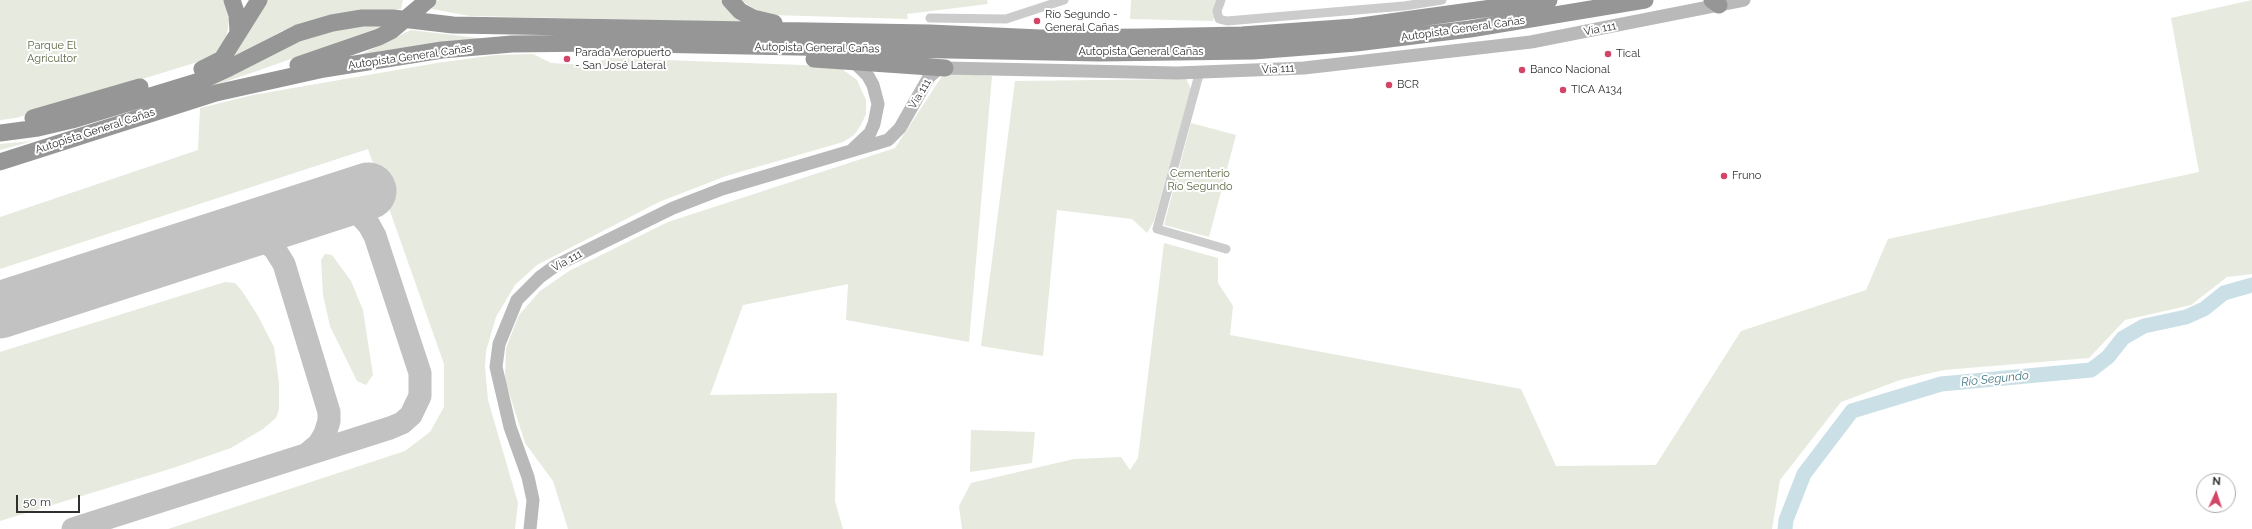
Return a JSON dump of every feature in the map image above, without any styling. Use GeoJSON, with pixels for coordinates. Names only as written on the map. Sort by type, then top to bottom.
{"type":"FeatureCollection","features":[{"type":"Feature","properties":{"kind":"highway"},"geometry":{"type":"LineString","coordinates":[[232,0],[237,14],[238,32]]}},
{"type":"Feature","properties":{"kind":"highway"},"geometry":{"type":"LineString","coordinates":[[0,128],[205,69],[222,59],[259,0]]}},
{"type":"Feature","properties":{"kind":"highway"},"geometry":{"type":"LineString","coordinates":[[405,19],[408,0]]}},
{"type":"Feature","properties":{"kind":"highway"},"geometry":{"type":"LineString","coordinates":[[216,93],[379,38],[428,0]]}},
{"type":"Feature","properties":{"kind":"highway"},"geometry":{"type":"LineString","coordinates":[[730,0],[740,11],[752,18],[767,22],[930,25]]}},
{"type":"Feature","properties":{"kind":"highway","name":"Autopista General Cañas"},"geometry":{"type":"LineString","coordinates":[[0,133],[38,128],[72,120],[203,80],[298,32],[332,23],[362,18],[405,19],[453,25],[930,25],[1040,38],[1242,35],[1354,27],[1549,0]]}},
{"type":"Feature","properties":{"kind":"highway","name":"Autopista General Cañas"},"geometry":{"type":"LineString","coordinates":[[0,162],[45,146],[216,93],[324,69],[442,50],[512,44],[660,45],[1098,53],[1253,51],[1356,43],[1470,29],[1645,0]]}},
{"type":"Feature","properties":{"kind":"highway"},"geometry":{"type":"LineString","coordinates":[[660,45],[854,62],[945,68]]}},
{"type":"Feature","properties":{"kind":"main road","name":"Vía 111"},"geometry":{"type":"LineString","coordinates":[[530,529],[533,500],[528,477],[510,427],[496,367],[499,344],[517,300],[540,277],[555,266],[673,208],[722,189],[847,152],[878,145],[893,137],[900,128],[929,77],[937,70],[945,68],[1107,72],[1200,72],[1298,68],[1428,55],[1548,39],[1715,3],[1744,0]]}},
{"type":"Feature","properties":{"kind":"main road","name":"Vía 111"},"geometry":{"type":"LineString","coordinates":[[847,152],[856,147],[870,133],[877,109],[873,85],[868,76],[854,62]]}},
{"type":"Feature","properties":{"kind":"main road"},"geometry":{"type":"LineString","coordinates":[[0,158],[45,146]]}},
{"type":"Feature","properties":{"kind":"street"},"geometry":{"type":"LineString","coordinates":[[930,25],[1006,18],[1064,0]]}},
{"type":"Feature","properties":{"kind":"street"},"geometry":{"type":"LineString","coordinates":[[1221,0],[1217,11],[1219,19],[1227,21],[1404,6],[1442,0]]}},
{"type":"Feature","properties":{"kind":"street"},"geometry":{"type":"LineString","coordinates":[[1200,72],[1157,229],[1226,249]]}},
{"type":"Feature","properties":{"kind":"green space","name":"Parque El Agricultor"},"geometry":{"type":"Polygon","coordinates":[[[0,0],[224,0],[229,20],[223,46],[214,55],[204,60],[16,118],[0,120],[0,0]]]}},
{"type":"Feature","properties":{"kind":"green space"},"geometry":{"type":"Polygon","coordinates":[[[267,0],[403,0],[401,9],[341,15],[282,31],[231,59],[267,0]]]}},
{"type":"Feature","properties":{"kind":"green space"},"geometry":{"type":"Polygon","coordinates":[[[439,0],[720,0],[743,22],[470,16],[432,9],[434,3],[439,0]]]}},
{"type":"Feature","properties":{"kind":"green space"},"geometry":{"type":"Polygon","coordinates":[[[740,0],[987,0],[988,4],[907,14],[908,19],[771,15],[763,14],[740,0]]]}},
{"type":"Feature","properties":{"kind":"green space"},"geometry":{"type":"Polygon","coordinates":[[[1131,0],[1219,0],[1213,21],[1130,19],[1131,0]]]}},
{"type":"Feature","properties":{"kind":"green space"},"geometry":{"type":"Polygon","coordinates":[[[2252,0],[2252,274],[2227,277],[2191,305],[2125,320],[2089,358],[1944,370],[1900,380],[1841,402],[1780,480],[1772,529],[962,529],[959,506],[971,483],[1074,459],[1121,457],[1130,470],[1138,458],[1164,243],[1218,258],[1218,283],[1233,306],[1230,335],[1521,389],[1556,466],[1656,465],[1741,331],[1866,290],[1888,239],[2199,172],[2171,18],[2252,0]]]}},
{"type":"Feature","properties":{"kind":"green space"},"geometry":{"type":"Polygon","coordinates":[[[392,23],[204,89],[275,51],[312,35],[336,28],[392,23]]]}},
{"type":"Feature","properties":{"kind":"green space"},"geometry":{"type":"Polygon","coordinates":[[[411,30],[487,39],[346,62],[411,30]]]}},
{"type":"Feature","properties":{"kind":"green space"},"geometry":{"type":"Polygon","coordinates":[[[533,54],[551,63],[588,65],[610,58],[829,66],[842,69],[857,80],[866,100],[866,114],[854,135],[843,142],[726,176],[659,202],[537,265],[515,285],[496,317],[486,351],[485,367],[488,400],[518,503],[515,529],[168,529],[405,451],[430,432],[444,407],[444,364],[368,149],[0,269],[0,217],[198,150],[200,108],[253,95],[437,63],[496,55],[533,54]]]}},
{"type":"Feature","properties":{"kind":"green space"},"geometry":{"type":"Polygon","coordinates":[[[944,73],[992,76],[969,342],[846,320],[848,284],[743,305],[710,395],[837,393],[835,501],[843,529],[568,529],[553,481],[525,443],[505,380],[506,348],[519,315],[540,291],[569,271],[668,222],[895,148],[944,73]]]}},
{"type":"Feature","properties":{"kind":"green space"},"geometry":{"type":"Polygon","coordinates":[[[1186,79],[1191,89],[1154,221],[1147,233],[1132,219],[1057,210],[1043,356],[981,346],[1015,81],[1186,79]]]}},
{"type":"Feature","properties":{"kind":"green space","name":"Cementerio Río Segundo"},"geometry":{"type":"Polygon","coordinates":[[[1191,123],[1236,135],[1209,237],[1164,225],[1191,123]]]}},
{"type":"Feature","properties":{"kind":"green space"},"geometry":{"type":"Polygon","coordinates":[[[33,141],[0,150],[0,144],[33,141]]]}},
{"type":"Feature","properties":{"kind":"green space"},"geometry":{"type":"Polygon","coordinates":[[[325,254],[332,255],[351,281],[363,310],[373,375],[366,385],[357,381],[330,326],[323,295],[321,260],[325,254]]]}},
{"type":"Feature","properties":{"kind":"green space"},"geometry":{"type":"Polygon","coordinates":[[[225,282],[235,283],[242,291],[258,316],[274,347],[279,383],[279,409],[276,418],[263,429],[231,448],[173,468],[0,521],[0,352],[225,282]]]}},
{"type":"Feature","properties":{"kind":"green space"},"geometry":{"type":"Polygon","coordinates":[[[971,430],[1035,432],[1032,463],[970,472],[971,430]]]}},
{"type":"Feature","properties":{"kind":"waterway","name":"Río Segundo"},"geometry":{"type":"LineString","coordinates":[[1785,529],[1786,520],[1804,474],[1852,411],[1941,384],[2091,370],[2108,357],[2123,338],[2144,326],[2186,317],[2204,309],[2224,293],[2252,285]]}},
{"type":"Feature","properties":{"kind":"taxiway"},"geometry":{"type":"LineString","coordinates":[[73,529],[390,428],[402,423],[411,415],[420,396],[420,373],[375,236],[369,225],[359,214],[329,204]]}},
{"type":"Feature","properties":{"kind":"taxiway"},"geometry":{"type":"LineString","coordinates":[[227,237],[245,235],[262,240],[274,248],[284,264],[329,412],[329,421],[325,434],[319,444],[306,455]]}},
{"type":"Feature","properties":{"kind":"runway"},"geometry":{"type":"LineString","coordinates":[[0,310],[368,191]]}},
{"type":"Feature","properties":{"kind":"place","name":"Río Segundo - General Cañas"},"geometry":{"type":"Point","coordinates":[1037,21]}},
{"type":"Feature","properties":{"kind":"place","name":"Tical"},"geometry":{"type":"Point","coordinates":[1608,54]}},
{"type":"Feature","properties":{"kind":"place","name":"Parada Aeropuerto - San José Lateral"},"geometry":{"type":"Point","coordinates":[567,59]}},
{"type":"Feature","properties":{"kind":"place","name":"Banco Nacional"},"geometry":{"type":"Point","coordinates":[1522,70]}},
{"type":"Feature","properties":{"kind":"place","name":"BCR"},"geometry":{"type":"Point","coordinates":[1389,85]}},
{"type":"Feature","properties":{"kind":"place","name":"TICA A134"},"geometry":{"type":"Point","coordinates":[1563,90]}},
{"type":"Feature","properties":{"kind":"place","name":"Fruno"},"geometry":{"type":"Point","coordinates":[1724,176]}}]}
